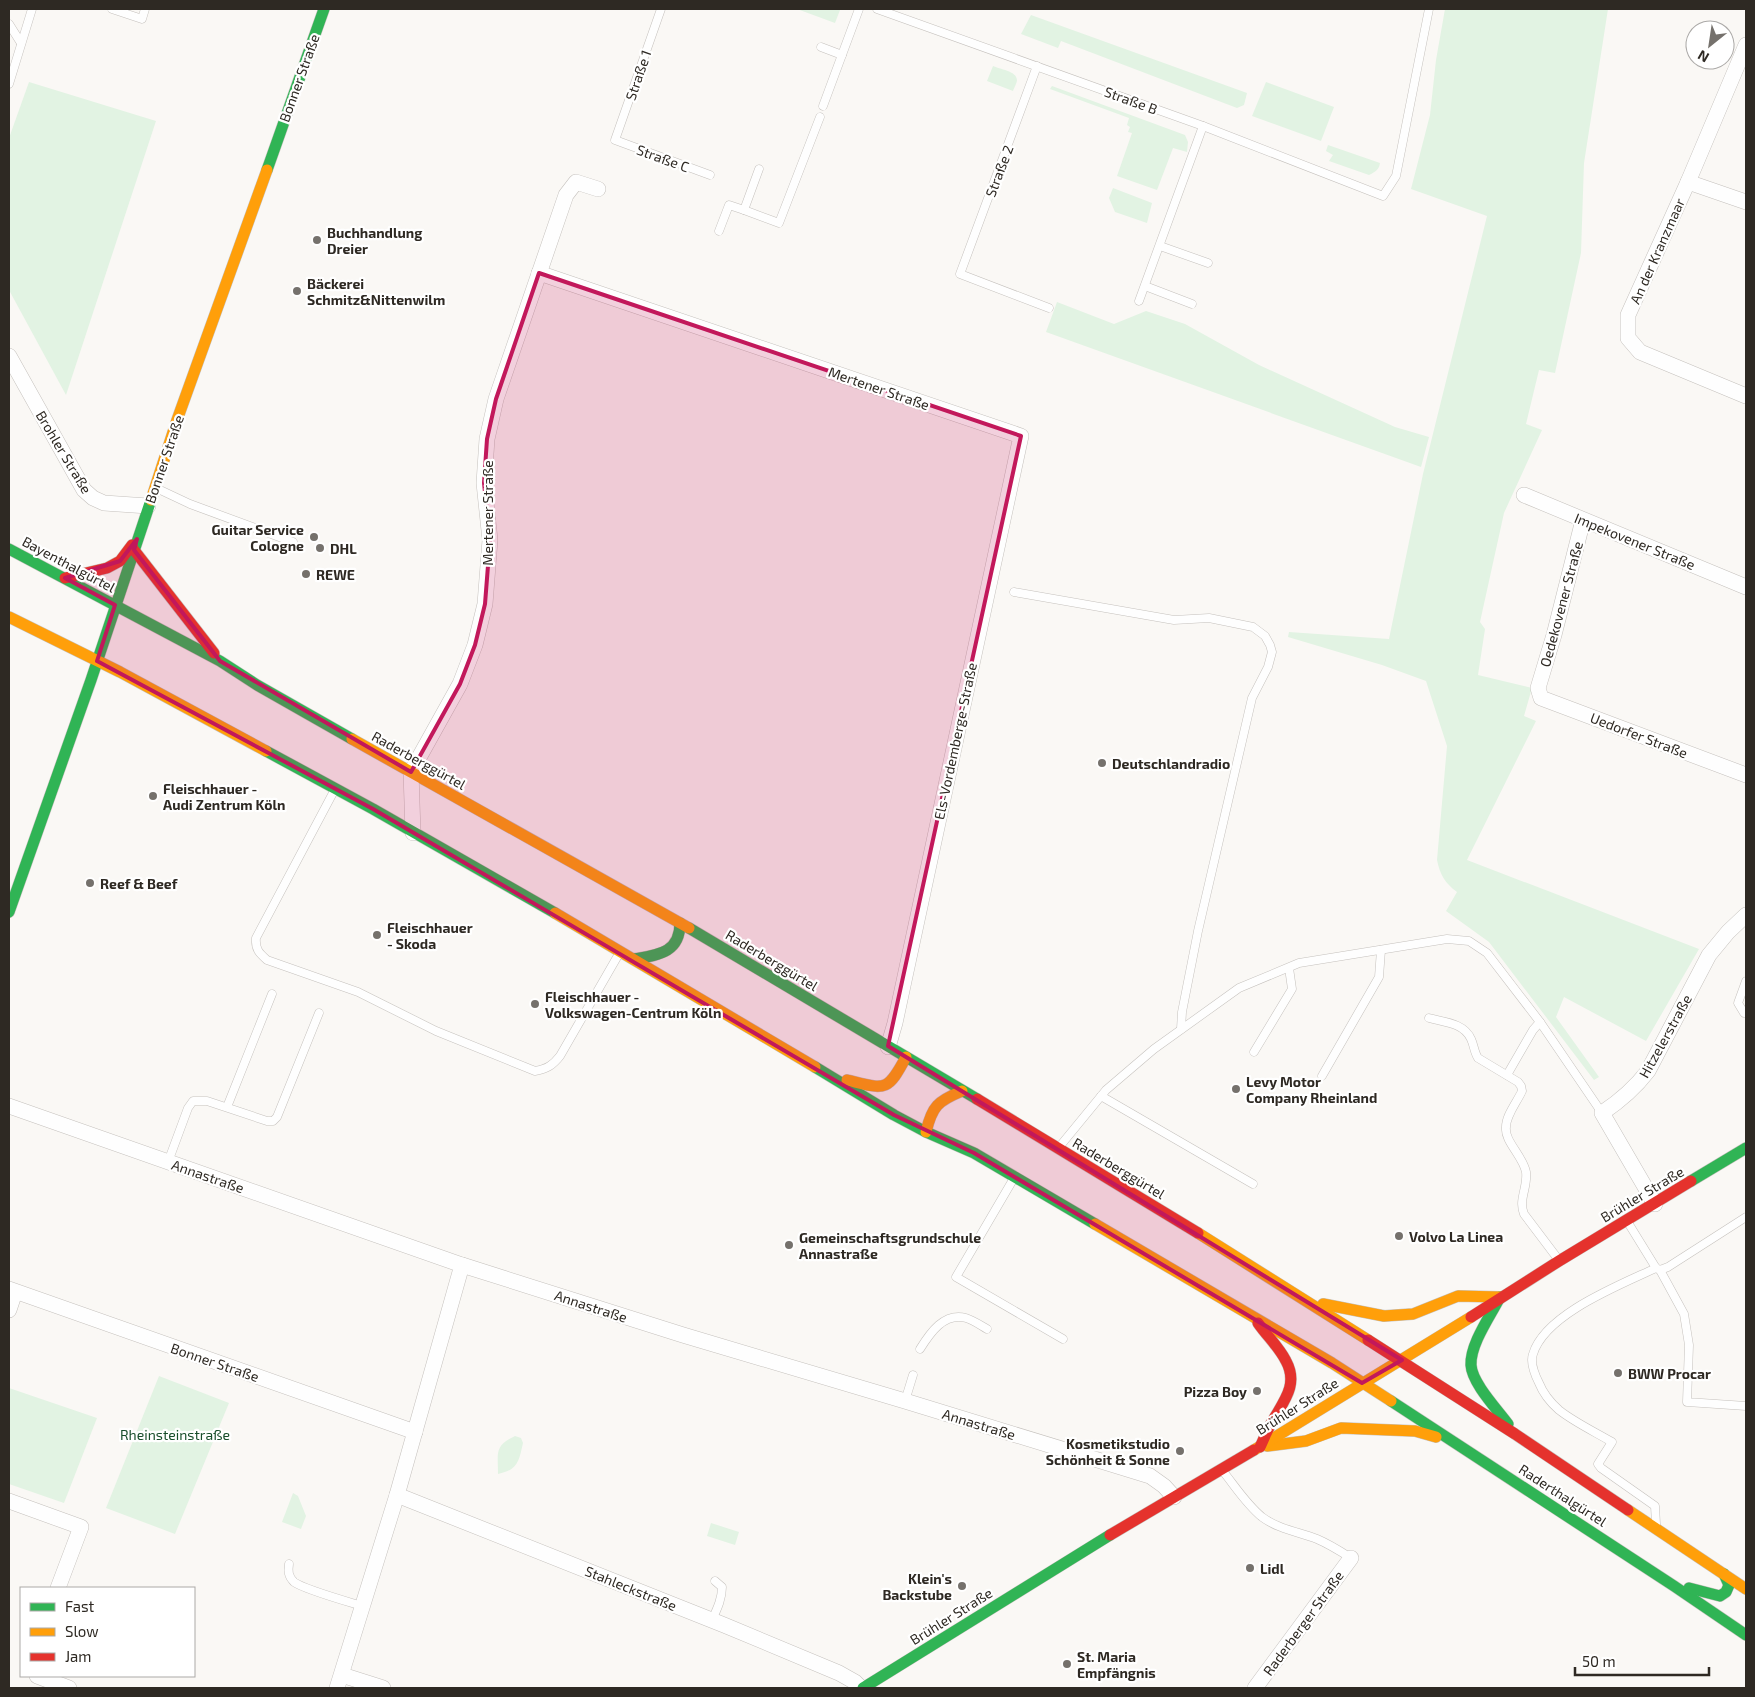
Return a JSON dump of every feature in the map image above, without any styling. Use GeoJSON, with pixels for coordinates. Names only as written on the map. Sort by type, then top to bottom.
{"type":"FeatureCollection","features":[{"type":"Feature","properties":{"kind":"main road","name":"Bonner Straße"},"geometry":{"type":"LineString","coordinates":[[9,912],[97,661],[154,487],[324,9]]}},
{"type":"Feature","properties":{"kind":"main road"},"geometry":{"type":"LineString","coordinates":[[66,578],[114,565],[135,544],[220,661]]}},
{"type":"Feature","properties":{"kind":"main road","name":"Bayenthalgürtel"},"geometry":{"type":"LineString","coordinates":[[9,549],[115,605]]}},
{"type":"Feature","properties":{"kind":"main road","name":"Raderberggürtel"},"geometry":{"type":"LineString","coordinates":[[115,605],[220,661],[257,685],[680,923],[1058,1148],[1402,1360]]}},
{"type":"Feature","properties":{"kind":"main road"},"geometry":{"type":"LineString","coordinates":[[9,617],[120,672],[373,809],[634,959],[894,1115],[926,1132],[974,1153],[1014,1176],[1332,1363],[1362,1383]]}},
{"type":"Feature","properties":{"kind":"main road"},"geometry":{"type":"LineString","coordinates":[[634,959],[656,956],[667,952],[677,940],[681,931],[680,923]]}},
{"type":"Feature","properties":{"kind":"main road"},"geometry":{"type":"LineString","coordinates":[[830,1076],[885,1086],[894,1080],[906,1057]]}},
{"type":"Feature","properties":{"kind":"main road"},"geometry":{"type":"LineString","coordinates":[[926,1132],[930,1115],[939,1101],[962,1091]]}},
{"type":"Feature","properties":{"kind":"main road","name":"Brühler Straße"},"geometry":{"type":"LineString","coordinates":[[862,1688],[1220,1468],[1260,1447],[1500,1297],[1746,1148]]}},
{"type":"Feature","properties":{"kind":"main road"},"geometry":{"type":"LineString","coordinates":[[1309,1301],[1384,1316],[1413,1314],[1458,1296],[1500,1297],[1473,1350],[1471,1366],[1478,1384],[1515,1434]]}},
{"type":"Feature","properties":{"kind":"main road"},"geometry":{"type":"LineString","coordinates":[[1251,1315],[1287,1363],[1291,1388],[1285,1405],[1273,1421],[1260,1447]]}},
{"type":"Feature","properties":{"kind":"main road","name":"Raderthalgürtel"},"geometry":{"type":"LineString","coordinates":[[1402,1360],[1746,1589]]}},
{"type":"Feature","properties":{"kind":"main road","name":"Raderthalgürtel"},"geometry":{"type":"LineString","coordinates":[[1362,1383],[1455,1442],[1746,1635]]}},
{"type":"Feature","properties":{"kind":"main road"},"geometry":{"type":"LineString","coordinates":[[1260,1447],[1306,1441],[1341,1428],[1415,1430],[1455,1442]]}},
{"type":"Feature","properties":{"kind":"main road"},"geometry":{"type":"LineString","coordinates":[[1674,1586],[1720,1596],[1726,1592],[1729,1585],[1724,1574]]}},
{"type":"Feature","properties":{"kind":"street","name":"An der Kranzmaar"},"geometry":{"type":"LineString","coordinates":[[1746,45],[1688,182],[1628,315],[1628,338],[1640,352],[1746,396]]}},
{"type":"Feature","properties":{"kind":"street","name":"Mertener Straße"},"geometry":{"type":"LineString","coordinates":[[411,772],[460,684],[477,637],[485,604],[490,540],[484,483],[488,439],[496,399],[566,195],[576,182],[598,189]]}},
{"type":"Feature","properties":{"kind":"street"},"geometry":{"type":"LineString","coordinates":[[1688,182],[1746,202]]}},
{"type":"Feature","properties":{"kind":"street","name":"Mertener Straße"},"geometry":{"type":"LineString","coordinates":[[539,273],[1021,436]]}},
{"type":"Feature","properties":{"kind":"street","name":"Brohler Straße"},"geometry":{"type":"LineString","coordinates":[[9,356],[84,490],[92,498],[104,503],[148,506]]}},
{"type":"Feature","properties":{"kind":"street","name":"Els-Vordemberge-Straße"},"geometry":{"type":"LineString","coordinates":[[888,1046],[895,1023],[1021,436]]}},
{"type":"Feature","properties":{"kind":"street","name":"Impekovener Straße"},"geometry":{"type":"LineString","coordinates":[[1524,495],[1746,587]]}},
{"type":"Feature","properties":{"kind":"street","name":"Oedekovener Straße"},"geometry":{"type":"LineString","coordinates":[[1538,688],[1554,635],[1583,520]]}},
{"type":"Feature","properties":{"kind":"street","name":"Uedorfer Straße"},"geometry":{"type":"LineString","coordinates":[[1538,688],[1541,698],[1746,775]]}},
{"type":"Feature","properties":{"kind":"street"},"geometry":{"type":"LineString","coordinates":[[411,772],[414,833]]}},
{"type":"Feature","properties":{"kind":"street","name":"Hitzelerstraße"},"geometry":{"type":"LineString","coordinates":[[1602,1113],[1636,1087],[1648,1071],[1709,955],[1728,932],[1746,915]]}},
{"type":"Feature","properties":{"kind":"street","name":"Annastraße"},"geometry":{"type":"LineString","coordinates":[[9,1106],[462,1265],[683,1336],[1150,1476],[1164,1486],[1174,1497]]}},
{"type":"Feature","properties":{"kind":"street"},"geometry":{"type":"LineString","coordinates":[[1602,1113],[1655,1204]]}},
{"type":"Feature","properties":{"kind":"street"},"geometry":{"type":"LineString","coordinates":[[383,1688],[339,1682],[398,1495],[462,1265]]}},
{"type":"Feature","properties":{"kind":"street","name":"Bonner Straße"},"geometry":{"type":"LineString","coordinates":[[9,1310],[12,1291],[415,1432]]}},
{"type":"Feature","properties":{"kind":"street","name":"Stahleckstraße"},"geometry":{"type":"LineString","coordinates":[[398,1495],[712,1620],[839,1673],[862,1688]]}},
{"type":"Feature","properties":{"kind":"street"},"geometry":{"type":"LineString","coordinates":[[9,1501],[81,1527],[58,1587]]}},
{"type":"Feature","properties":{"kind":"street","name":"Raderberger Straße"},"geometry":{"type":"LineString","coordinates":[[1255,1688],[1351,1558]]}},
{"type":"Feature","properties":{"kind":"street"},"geometry":{"type":"LineString","coordinates":[[40,1677],[69,1688]]}},
{"type":"Feature","properties":{"kind":"lane"},"geometry":{"type":"LineString","coordinates":[[112,9],[142,18],[145,9]]}},
{"type":"Feature","properties":{"kind":"lane","name":"Straße 1"},"geometry":{"type":"LineString","coordinates":[[615,140],[662,9]]}},
{"type":"Feature","properties":{"kind":"lane"},"geometry":{"type":"LineString","coordinates":[[823,106],[859,9]]}},
{"type":"Feature","properties":{"kind":"lane","name":"Straße B"},"geometry":{"type":"LineString","coordinates":[[877,9],[1203,126],[1382,196],[1396,176],[1430,9]]}},
{"type":"Feature","properties":{"kind":"lane"},"geometry":{"type":"LineString","coordinates":[[9,84],[31,12]]}},
{"type":"Feature","properties":{"kind":"lane"},"geometry":{"type":"LineString","coordinates":[[9,24],[21,43]]}},
{"type":"Feature","properties":{"kind":"lane"},"geometry":{"type":"LineString","coordinates":[[821,47],[842,55]]}},
{"type":"Feature","properties":{"kind":"lane","name":"Straße 2"},"geometry":{"type":"LineString","coordinates":[[1037,66],[960,274],[1049,308]]}},
{"type":"Feature","properties":{"kind":"lane"},"geometry":{"type":"LineString","coordinates":[[719,231],[728,205],[779,223],[820,116]]}},
{"type":"Feature","properties":{"kind":"lane"},"geometry":{"type":"LineString","coordinates":[[1139,301],[1203,126]]}},
{"type":"Feature","properties":{"kind":"lane","name":"Straße C"},"geometry":{"type":"LineString","coordinates":[[615,140],[710,175]]}},
{"type":"Feature","properties":{"kind":"lane"},"geometry":{"type":"LineString","coordinates":[[744,210],[759,169]]}},
{"type":"Feature","properties":{"kind":"lane"},"geometry":{"type":"LineString","coordinates":[[1160,246],[1208,263]]}},
{"type":"Feature","properties":{"kind":"lane"},"geometry":{"type":"LineString","coordinates":[[1145,286],[1192,304]]}},
{"type":"Feature","properties":{"kind":"lane"},"geometry":{"type":"LineString","coordinates":[[154,487],[190,504],[293,542]]}},
{"type":"Feature","properties":{"kind":"lane"},"geometry":{"type":"LineString","coordinates":[[1014,592],[1174,620],[1209,618],[1253,627],[1265,636],[1270,645],[1272,652],[1268,668],[1252,698],[1198,931],[1182,1012],[1181,1029]]}},
{"type":"Feature","properties":{"kind":"lane"},"geometry":{"type":"LineString","coordinates":[[335,789],[256,938],[256,946],[259,953],[267,960],[358,992],[436,1031],[535,1071],[544,1070],[560,1056],[620,951]]}},
{"type":"Feature","properties":{"kind":"lane"},"geometry":{"type":"LineString","coordinates":[[1058,1148],[1102,1096],[1154,1049],[1238,988],[1299,964],[1447,939],[1469,941],[1487,954],[1540,1022],[1602,1113]]}},
{"type":"Feature","properties":{"kind":"lane"},"geometry":{"type":"LineString","coordinates":[[1322,1076],[1379,977],[1381,950]]}},
{"type":"Feature","properties":{"kind":"lane"},"geometry":{"type":"LineString","coordinates":[[1254,1052],[1292,988],[1289,968]]}},
{"type":"Feature","properties":{"kind":"lane"},"geometry":{"type":"LineString","coordinates":[[1746,982],[1738,1003],[1746,1013]]}},
{"type":"Feature","properties":{"kind":"lane"},"geometry":{"type":"LineString","coordinates":[[227,1107],[272,994]]}},
{"type":"Feature","properties":{"kind":"lane"},"geometry":{"type":"LineString","coordinates":[[168,1162],[191,1102],[196,1100],[227,1107],[272,1121],[276,1117],[319,1013]]}},
{"type":"Feature","properties":{"kind":"lane"},"geometry":{"type":"LineString","coordinates":[[1429,1018],[1461,1027],[1468,1033],[1478,1058],[1522,1086],[1522,1092],[1506,1124],[1505,1130],[1522,1160],[1526,1173],[1522,1209],[1524,1214],[1559,1261]]}},
{"type":"Feature","properties":{"kind":"lane"},"geometry":{"type":"LineString","coordinates":[[1507,1075],[1533,1030],[1540,1022]]}},
{"type":"Feature","properties":{"kind":"lane"},"geometry":{"type":"LineString","coordinates":[[1102,1096],[1253,1184]]}},
{"type":"Feature","properties":{"kind":"lane"},"geometry":{"type":"LineString","coordinates":[[1014,1176],[956,1278],[1063,1339]]}},
{"type":"Feature","properties":{"kind":"lane"},"geometry":{"type":"LineString","coordinates":[[1656,1528],[1655,1506],[1598,1464],[1612,1442],[1560,1410],[1548,1398],[1535,1375],[1532,1355],[1541,1337],[1562,1317],[1585,1303],[1658,1269],[1668,1267],[1746,1217]]}},
{"type":"Feature","properties":{"kind":"lane"},"geometry":{"type":"LineString","coordinates":[[1627,1221],[1684,1314],[1689,1345],[1687,1402],[1746,1406]]}},
{"type":"Feature","properties":{"kind":"lane"},"geometry":{"type":"LineString","coordinates":[[920,1349],[937,1325],[957,1316],[967,1318],[987,1329]]}},
{"type":"Feature","properties":{"kind":"lane"},"geometry":{"type":"LineString","coordinates":[[905,1401],[913,1375]]}},
{"type":"Feature","properties":{"kind":"lane"},"geometry":{"type":"LineString","coordinates":[[1220,1468],[1244,1500],[1264,1518],[1291,1531],[1318,1539],[1351,1558]]}},
{"type":"Feature","properties":{"kind":"lane"},"geometry":{"type":"LineString","coordinates":[[289,1564],[289,1576],[298,1584],[362,1606]]}},
{"type":"Feature","properties":{"kind":"lane"},"geometry":{"type":"LineString","coordinates":[[712,1620],[722,1591],[722,1587],[715,1581]]}},
{"type":"Feature","properties":{"kind":"highlighted area"},"geometry":{"type":"Polygon","coordinates":[[[539,273],[1021,436],[888,1046],[1402,1360],[1362,1383],[974,1153],[894,1115],[373,809],[97,661],[115,605],[65,578],[120,561],[137,539],[134,550],[220,661],[411,772],[460,684],[475,645],[485,604],[490,540],[484,483],[487,439],[496,399],[539,273]]]}},
{"type":"Feature","properties":{"kind":"green space"},"geometry":{"type":"Polygon","coordinates":[[[797,9],[835,9],[840,10],[835,23],[797,9]]]}},
{"type":"Feature","properties":{"kind":"green space"},"geometry":{"type":"Polygon","coordinates":[[[1445,9],[1608,9],[1584,163],[1581,253],[1555,373],[1539,370],[1526,424],[1542,430],[1504,513],[1480,622],[1485,629],[1478,675],[1532,688],[1524,716],[1536,721],[1467,860],[1699,949],[1646,1041],[1564,997],[1556,1017],[1599,1077],[1594,1080],[1489,942],[1446,911],[1457,892],[1444,878],[1437,860],[1447,746],[1426,681],[1382,665],[1288,637],[1289,632],[1389,639],[1423,474],[1487,216],[1411,189],[1430,115],[1436,60],[1445,9]]]}},
{"type":"Feature","properties":{"kind":"green space"},"geometry":{"type":"Polygon","coordinates":[[[1031,15],[1247,93],[1244,105],[1237,108],[1061,41],[1058,48],[1021,34],[1031,15]]]}},
{"type":"Feature","properties":{"kind":"green space"},"geometry":{"type":"Polygon","coordinates":[[[993,66],[1014,74],[1017,81],[1013,91],[987,81],[993,66]]]}},
{"type":"Feature","properties":{"kind":"green space"},"geometry":{"type":"Polygon","coordinates":[[[29,82],[156,121],[66,395],[9,290],[9,138],[29,82]]]}},
{"type":"Feature","properties":{"kind":"green space"},"geometry":{"type":"Polygon","coordinates":[[[1266,82],[1334,107],[1321,141],[1252,116],[1266,82]]]}},
{"type":"Feature","properties":{"kind":"green space"},"geometry":{"type":"Polygon","coordinates":[[[1052,86],[1185,135],[1188,142],[1187,152],[1173,148],[1157,190],[1117,176],[1132,133],[1128,132],[1130,127],[1127,125],[1129,118],[1050,89],[1052,86]]]}},
{"type":"Feature","properties":{"kind":"green space"},"geometry":{"type":"Polygon","coordinates":[[[1328,145],[1380,163],[1379,167],[1369,175],[1329,161],[1333,155],[1326,151],[1328,145]]]}},
{"type":"Feature","properties":{"kind":"green space"},"geometry":{"type":"Polygon","coordinates":[[[1113,188],[1152,203],[1147,223],[1115,212],[1109,198],[1113,188]]]}},
{"type":"Feature","properties":{"kind":"green space"},"geometry":{"type":"Polygon","coordinates":[[[1057,302],[1114,324],[1146,311],[1185,324],[1259,365],[1395,427],[1429,437],[1421,467],[1046,332],[1057,302]]]}},
{"type":"Feature","properties":{"kind":"green space","name":"Rheinsteinstraße"},"geometry":{"type":"Polygon","coordinates":[[[159,1376],[229,1403],[175,1534],[106,1508],[159,1376]]]}},
{"type":"Feature","properties":{"kind":"green space"},"geometry":{"type":"Polygon","coordinates":[[[9,1388],[97,1418],[64,1503],[9,1484],[9,1388]]]}},
{"type":"Feature","properties":{"kind":"green space"},"geometry":{"type":"Polygon","coordinates":[[[515,1436],[521,1438],[523,1443],[519,1460],[510,1470],[498,1474],[500,1447],[515,1436]]]}},
{"type":"Feature","properties":{"kind":"green space"},"geometry":{"type":"Polygon","coordinates":[[[293,1493],[298,1496],[306,1516],[301,1529],[282,1522],[293,1493]]]}},
{"type":"Feature","properties":{"kind":"green space"},"geometry":{"type":"Polygon","coordinates":[[[711,1523],[739,1532],[735,1545],[707,1536],[711,1523]]]}},
{"type":"Feature","properties":{"kind":"traffic: fast"},"geometry":{"type":"LineString","coordinates":[[267,170],[324,9]]}},
{"type":"Feature","properties":{"kind":"traffic: fast"},"geometry":{"type":"LineString","coordinates":[[9,912],[91,680],[151,500]]}},
{"type":"Feature","properties":{"kind":"traffic: fast"},"geometry":{"type":"LineString","coordinates":[[9,549],[220,661],[257,685],[352,739]]}},
{"type":"Feature","properties":{"kind":"traffic: fast"},"geometry":{"type":"LineString","coordinates":[[266,751],[373,809],[555,913]]}},
{"type":"Feature","properties":{"kind":"traffic: fast"},"geometry":{"type":"LineString","coordinates":[[634,959],[659,954],[672,947],[679,933],[680,923]]}},
{"type":"Feature","properties":{"kind":"traffic: fast"},"geometry":{"type":"LineString","coordinates":[[689,928],[977,1099]]}},
{"type":"Feature","properties":{"kind":"traffic: fast"},"geometry":{"type":"LineString","coordinates":[[815,1067],[894,1115],[926,1132],[974,1153],[1095,1224]]}},
{"type":"Feature","properties":{"kind":"traffic: fast"},"geometry":{"type":"LineString","coordinates":[[1691,1181],[1746,1148]]}},
{"type":"Feature","properties":{"kind":"traffic: fast"},"geometry":{"type":"LineString","coordinates":[[1500,1297],[1477,1339],[1471,1365],[1472,1372],[1480,1388],[1508,1424]]}},
{"type":"Feature","properties":{"kind":"traffic: fast"},"geometry":{"type":"LineString","coordinates":[[1391,1401],[1746,1635]]}},
{"type":"Feature","properties":{"kind":"traffic: fast"},"geometry":{"type":"LineString","coordinates":[[863,1688],[1110,1535]]}},
{"type":"Feature","properties":{"kind":"traffic: fast"},"geometry":{"type":"LineString","coordinates":[[1689,1588],[1720,1596],[1726,1592],[1729,1585],[1724,1574]]}},
{"type":"Feature","properties":{"kind":"traffic: slow"},"geometry":{"type":"LineString","coordinates":[[151,500],[177,420],[267,170]]}},
{"type":"Feature","properties":{"kind":"traffic: slow"},"geometry":{"type":"LineString","coordinates":[[9,617],[120,672],[266,751]]}},
{"type":"Feature","properties":{"kind":"traffic: slow"},"geometry":{"type":"LineString","coordinates":[[352,739],[689,928]]}},
{"type":"Feature","properties":{"kind":"traffic: slow"},"geometry":{"type":"LineString","coordinates":[[555,913],[815,1067]]}},
{"type":"Feature","properties":{"kind":"traffic: slow"},"geometry":{"type":"LineString","coordinates":[[847,1080],[877,1086],[884,1085],[894,1077],[906,1057]]}},
{"type":"Feature","properties":{"kind":"traffic: slow"},"geometry":{"type":"LineString","coordinates":[[926,1132],[931,1116],[937,1106],[947,1098],[962,1091]]}},
{"type":"Feature","properties":{"kind":"traffic: slow"},"geometry":{"type":"LineString","coordinates":[[1095,1224],[1332,1363],[1391,1401]]}},
{"type":"Feature","properties":{"kind":"traffic: slow"},"geometry":{"type":"LineString","coordinates":[[1198,1233],[1368,1340]]}},
{"type":"Feature","properties":{"kind":"traffic: slow"},"geometry":{"type":"LineString","coordinates":[[1323,1304],[1384,1316],[1413,1314],[1458,1296],[1500,1297]]}},
{"type":"Feature","properties":{"kind":"traffic: slow"},"geometry":{"type":"LineString","coordinates":[[1254,1450],[1471,1317]]}},
{"type":"Feature","properties":{"kind":"traffic: slow"},"geometry":{"type":"LineString","coordinates":[[1267,1446],[1306,1441],[1341,1428],[1415,1431],[1436,1437]]}},
{"type":"Feature","properties":{"kind":"traffic: slow"},"geometry":{"type":"LineString","coordinates":[[1628,1510],[1746,1589]]}},
{"type":"Feature","properties":{"kind":"traffic: jam"},"geometry":{"type":"LineString","coordinates":[[65,578],[107,568],[120,561],[132,545]]}},
{"type":"Feature","properties":{"kind":"traffic: jam"},"geometry":{"type":"LineString","coordinates":[[134,550],[214,653]]}},
{"type":"Feature","properties":{"kind":"traffic: jam"},"geometry":{"type":"LineString","coordinates":[[977,1099],[1198,1233]]}},
{"type":"Feature","properties":{"kind":"traffic: jam"},"geometry":{"type":"LineString","coordinates":[[1471,1317],[1691,1181]]}},
{"type":"Feature","properties":{"kind":"traffic: jam"},"geometry":{"type":"LineString","coordinates":[[1258,1323],[1283,1356],[1290,1370],[1291,1378],[1285,1400],[1260,1447]]}},
{"type":"Feature","properties":{"kind":"traffic: jam"},"geometry":{"type":"LineString","coordinates":[[1368,1340],[1515,1434],[1628,1510]]}},
{"type":"Feature","properties":{"kind":"traffic: jam"},"geometry":{"type":"LineString","coordinates":[[1110,1535],[1254,1450]]}},
{"type":"Feature","properties":{"kind":"place","name":"Buchhandlung Dreier"},"geometry":{"type":"Point","coordinates":[317,240]}},
{"type":"Feature","properties":{"kind":"place","name":"Bäckerei Schmitz&Nittenwilm"},"geometry":{"type":"Point","coordinates":[297,291]}},
{"type":"Feature","properties":{"kind":"place","name":"Guitar Service Cologne"},"geometry":{"type":"Point","coordinates":[314,537]}},
{"type":"Feature","properties":{"kind":"place","name":"DHL"},"geometry":{"type":"Point","coordinates":[320,548]}},
{"type":"Feature","properties":{"kind":"place","name":"REWE"},"geometry":{"type":"Point","coordinates":[306,574]}},
{"type":"Feature","properties":{"kind":"place","name":"Deutschlandradio"},"geometry":{"type":"Point","coordinates":[1102,763]}},
{"type":"Feature","properties":{"kind":"place","name":"Fleischhauer - Audi Zentrum Köln"},"geometry":{"type":"Point","coordinates":[153,796]}},
{"type":"Feature","properties":{"kind":"place","name":"Reef & Beef"},"geometry":{"type":"Point","coordinates":[90,883]}},
{"type":"Feature","properties":{"kind":"place","name":"Fleischhauer - Skoda"},"geometry":{"type":"Point","coordinates":[377,935]}},
{"type":"Feature","properties":{"kind":"place","name":"Fleischhauer - Volkswagen-Centrum Köln"},"geometry":{"type":"Point","coordinates":[535,1004]}},
{"type":"Feature","properties":{"kind":"place","name":"Levy Motor Company Rheinland"},"geometry":{"type":"Point","coordinates":[1236,1089]}},
{"type":"Feature","properties":{"kind":"place","name":"Volvo La Linea"},"geometry":{"type":"Point","coordinates":[1399,1236]}},
{"type":"Feature","properties":{"kind":"place","name":"Gemeinschaftsgrundschule Annastraße"},"geometry":{"type":"Point","coordinates":[789,1245]}},
{"type":"Feature","properties":{"kind":"place","name":"BWW Procar"},"geometry":{"type":"Point","coordinates":[1618,1373]}},
{"type":"Feature","properties":{"kind":"place","name":"Pizza Boy"},"geometry":{"type":"Point","coordinates":[1257,1391]}},
{"type":"Feature","properties":{"kind":"place","name":"Kosmetikstudio Schönheit & Sonne"},"geometry":{"type":"Point","coordinates":[1180,1451]}},
{"type":"Feature","properties":{"kind":"place","name":"Lidl"},"geometry":{"type":"Point","coordinates":[1250,1568]}},
{"type":"Feature","properties":{"kind":"place","name":"Klein's Backstube"},"geometry":{"type":"Point","coordinates":[962,1586]}},
{"type":"Feature","properties":{"kind":"place","name":"St. Maria Empfängnis"},"geometry":{"type":"Point","coordinates":[1067,1664]}}]}
